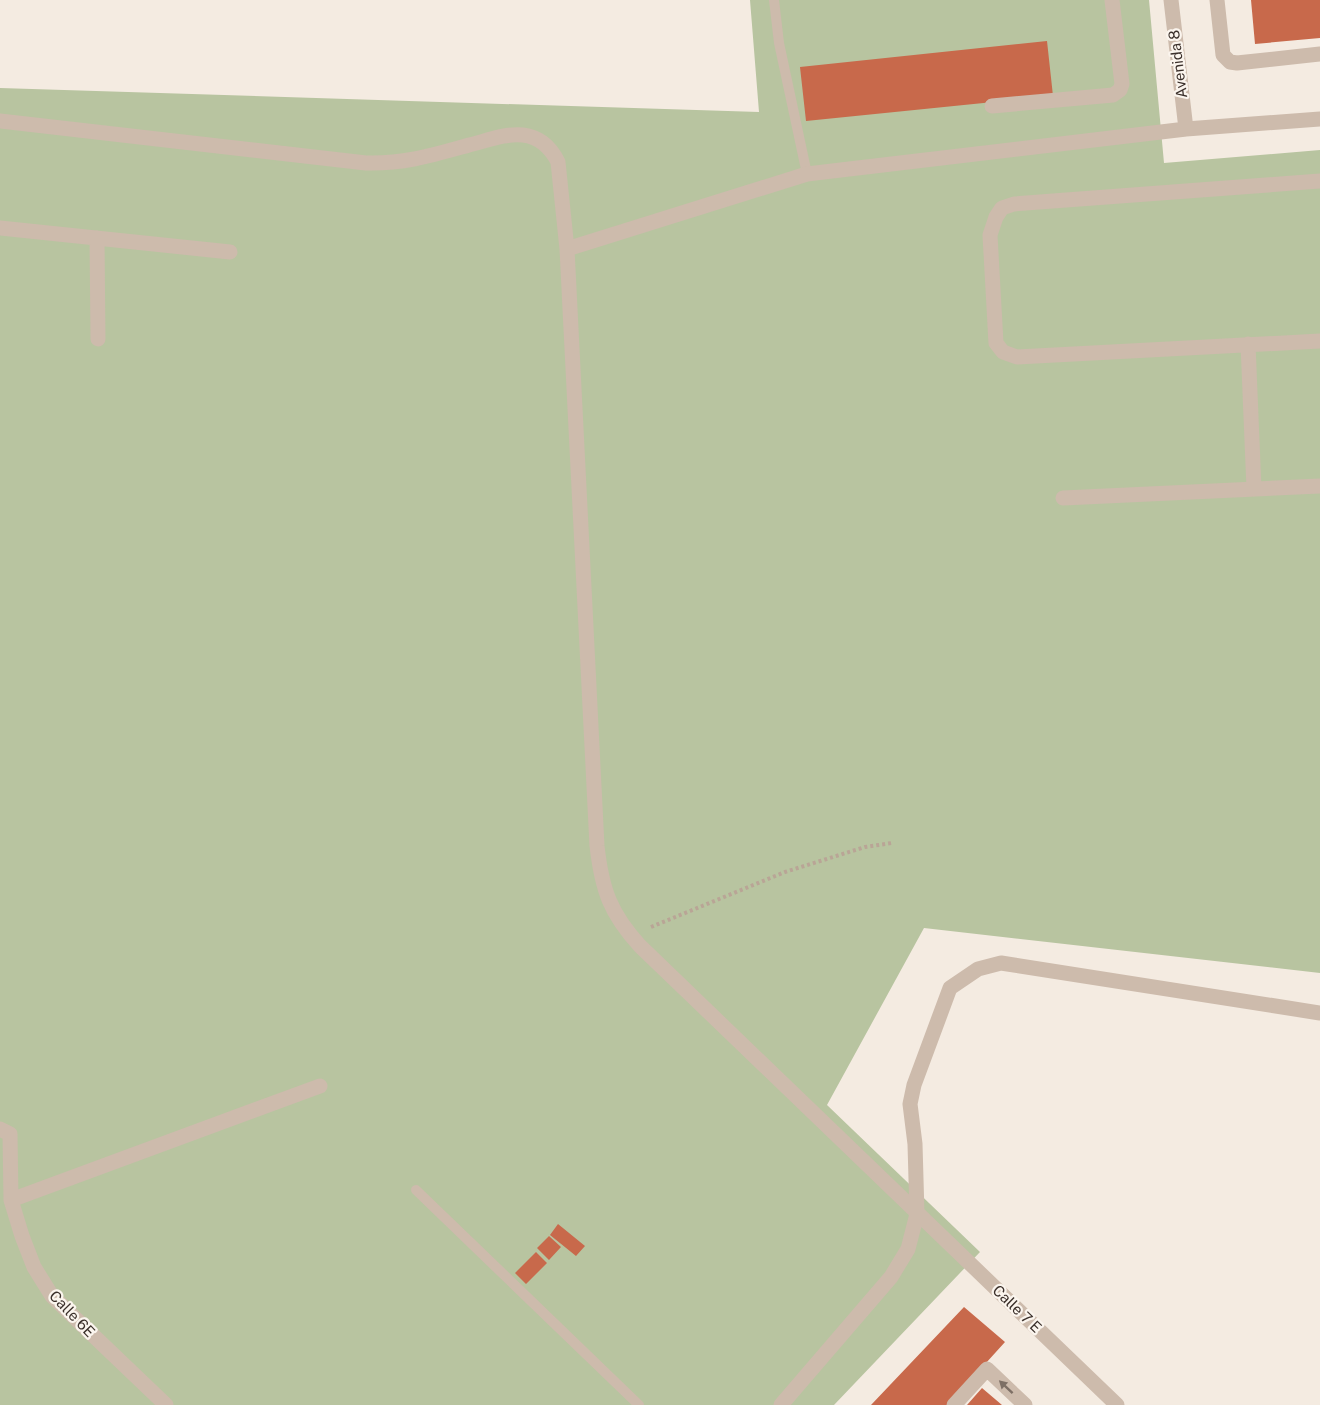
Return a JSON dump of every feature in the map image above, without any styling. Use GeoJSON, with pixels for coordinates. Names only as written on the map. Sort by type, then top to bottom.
{"type":"FeatureCollection","features":[{"type":"Feature","properties":{"kind":"street"},"geometry":{"type":"LineString","coordinates":[[992,106],[1113,95],[1120,90],[1122,84],[1112,0]]}},
{"type":"Feature","properties":{"kind":"street","name":"Avenida 8"},"geometry":{"type":"LineString","coordinates":[[1171,0],[1186,129]]}},
{"type":"Feature","properties":{"kind":"street"},"geometry":{"type":"LineString","coordinates":[[1217,0],[1223,55],[1230,62],[1320,54]]}},
{"type":"Feature","properties":{"kind":"street"},"geometry":{"type":"LineString","coordinates":[[567,249],[807,174],[1186,129],[1320,119]]}},
{"type":"Feature","properties":{"kind":"street","name":"Calle 7 E"},"geometry":{"type":"LineString","coordinates":[[0,122],[384,164],[406,162],[485,141],[522,135],[540,141],[551,149],[558,162],[567,249],[597,846],[601,879],[609,902],[635,941],[1116,1405]]}},
{"type":"Feature","properties":{"kind":"street"},"geometry":{"type":"LineString","coordinates":[[1320,181],[1014,204],[1002,208],[996,217],[990,235],[996,342],[1003,352],[1017,357],[1320,341]]}},
{"type":"Feature","properties":{"kind":"street"},"geometry":{"type":"LineString","coordinates":[[0,228],[230,252]]}},
{"type":"Feature","properties":{"kind":"street"},"geometry":{"type":"LineString","coordinates":[[97,238],[98,339]]}},
{"type":"Feature","properties":{"kind":"street"},"geometry":{"type":"LineString","coordinates":[[1248,344],[1254,489]]}},
{"type":"Feature","properties":{"kind":"street"},"geometry":{"type":"LineString","coordinates":[[1063,498],[1320,486]]}},
{"type":"Feature","properties":{"kind":"street"},"geometry":{"type":"LineString","coordinates":[[781,1405],[891,1277],[908,1249],[917,1214],[915,1144],[910,1104],[914,1085],[950,988],[978,969],[1001,963],[1320,1013]]}},
{"type":"Feature","properties":{"kind":"street"},"geometry":{"type":"LineString","coordinates":[[11,1200],[320,1086]]}},
{"type":"Feature","properties":{"kind":"street","name":"Calle 6E"},"geometry":{"type":"LineString","coordinates":[[0,1129],[10,1134],[11,1200],[34,1267],[52,1296],[166,1405]]}},
{"type":"Feature","properties":{"kind":"street"},"geometry":{"type":"LineString","coordinates":[[954,1405],[987,1369],[1024,1405]]}},
{"type":"Feature","properties":{"kind":"lane"},"geometry":{"type":"LineString","coordinates":[[774,0],[779,43],[807,174]]}},
{"type":"Feature","properties":{"kind":"lane"},"geometry":{"type":"LineString","coordinates":[[416,1190],[639,1405]]}},
{"type":"Feature","properties":{"kind":"path"},"geometry":{"type":"LineString","coordinates":[[635,941],[785,872],[865,847],[892,843]]}},
{"type":"Feature","properties":{"kind":"green space"},"geometry":{"type":"Polygon","coordinates":[[[750,0],[1149,0],[1164,163],[1320,150],[1320,973],[924,928],[827,1105],[980,1252],[834,1405],[0,1405],[0,88],[759,112],[750,0]]]}},
{"type":"Feature","properties":{"kind":"building"},"geometry":{"type":"Polygon","coordinates":[[[1251,0],[1320,0],[1320,38],[1255,44],[1251,0]]]}},
{"type":"Feature","properties":{"kind":"building"},"geometry":{"type":"Polygon","coordinates":[[[1047,41],[1053,96],[806,121],[800,67],[1047,41]]]}},
{"type":"Feature","properties":{"kind":"building"},"geometry":{"type":"Polygon","coordinates":[[[558,1224],[585,1246],[576,1256],[550,1235],[558,1224]]]}},
{"type":"Feature","properties":{"kind":"building"},"geometry":{"type":"Polygon","coordinates":[[[549,1236],[561,1247],[549,1260],[537,1248],[549,1236]]]}},
{"type":"Feature","properties":{"kind":"building"},"geometry":{"type":"Polygon","coordinates":[[[536,1252],[547,1263],[526,1284],[515,1273],[536,1252]]]}},
{"type":"Feature","properties":{"kind":"building"},"geometry":{"type":"Polygon","coordinates":[[[964,1307],[1005,1342],[948,1405],[871,1405],[964,1307]]]}},
{"type":"Feature","properties":{"kind":"building"},"geometry":{"type":"Polygon","coordinates":[[[982,1388],[1002,1405],[967,1405],[982,1388]]]}}]}
